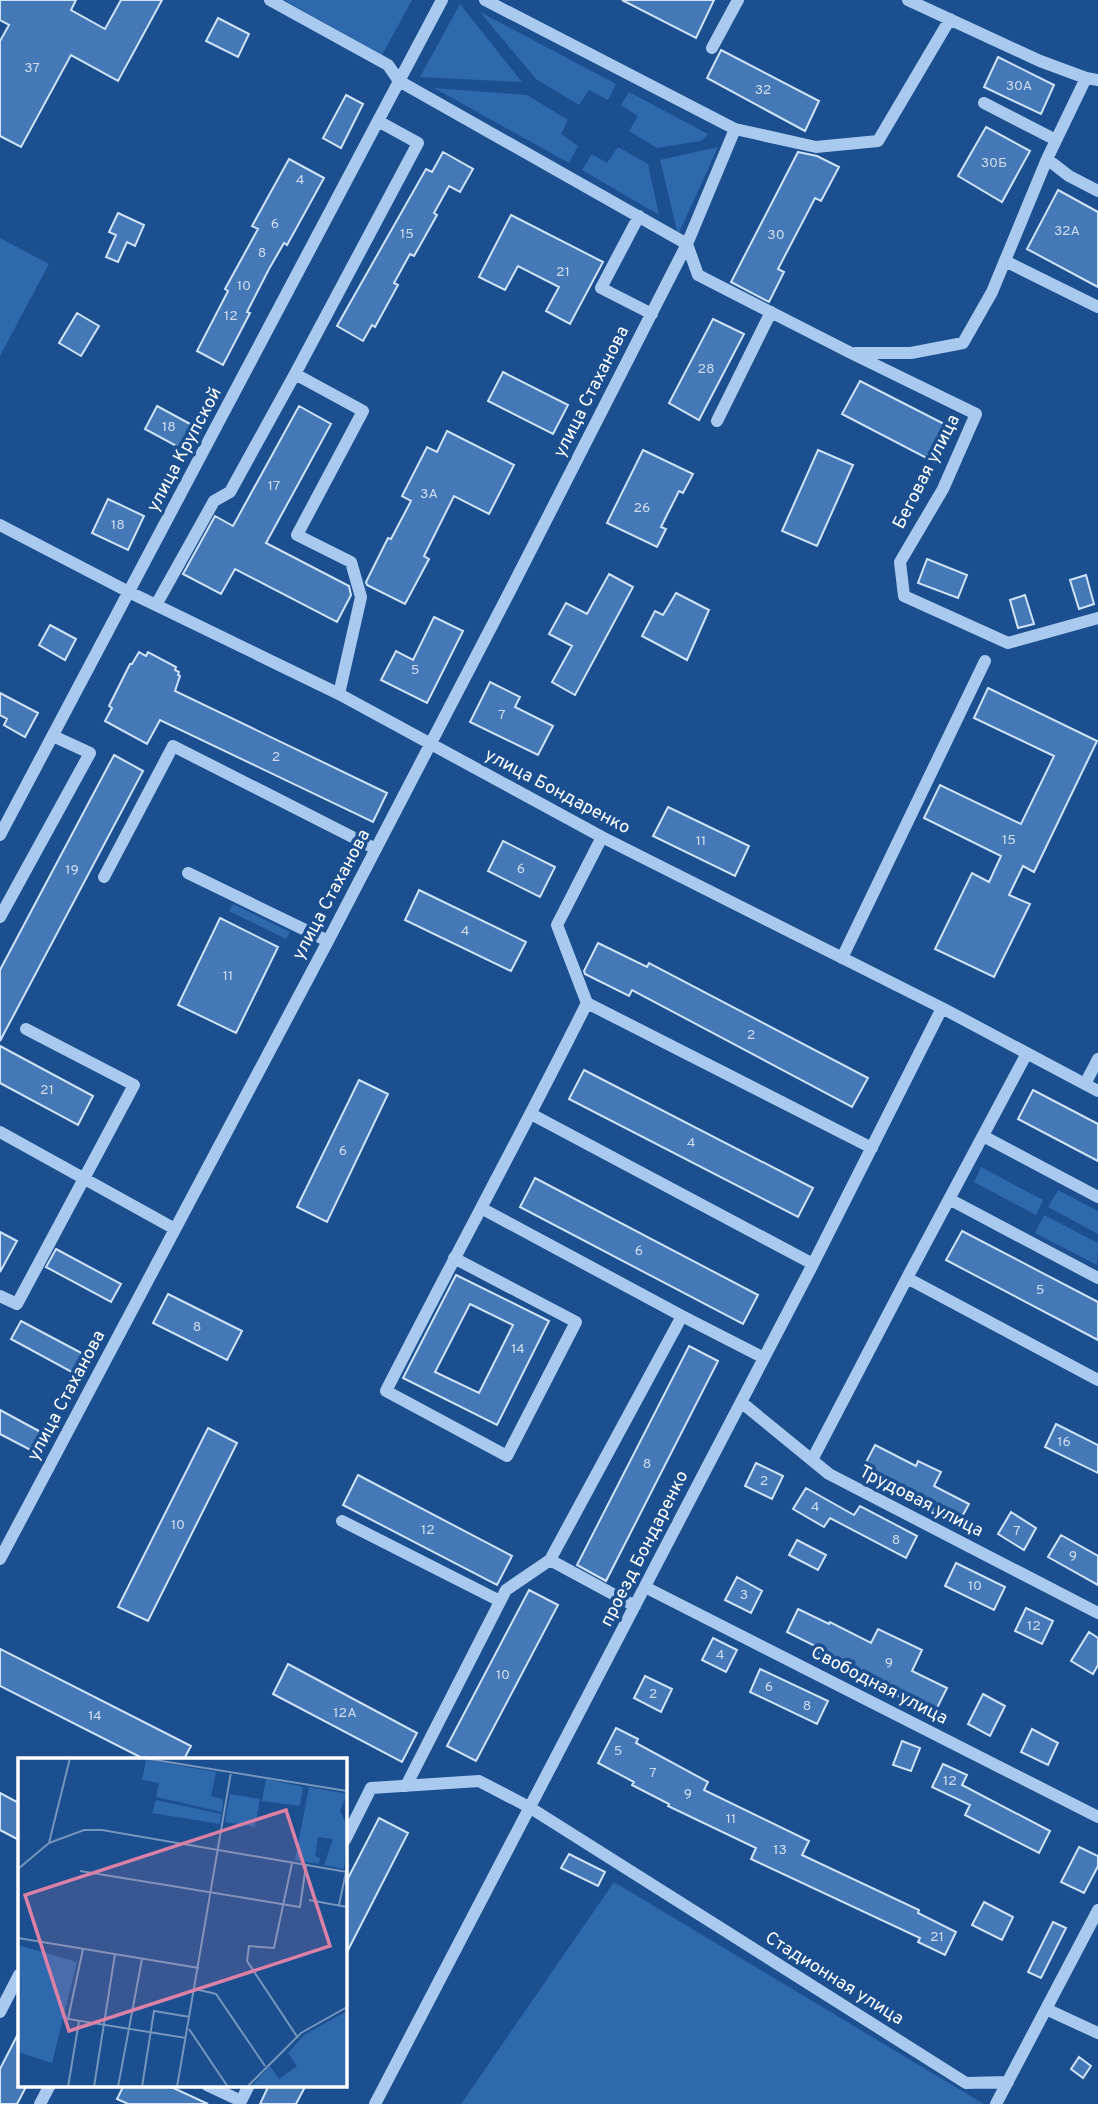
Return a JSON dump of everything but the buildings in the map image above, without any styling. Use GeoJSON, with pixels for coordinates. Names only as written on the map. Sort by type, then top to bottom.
{"type":"FeatureCollection","features":[{"type":"Feature","properties":{"kind":"street"},"geometry":{"type":"LineString","coordinates":[[270,0],[388,65],[399,81],[687,244]]}},
{"type":"Feature","properties":{"kind":"street","name":"улица Крупской"},"geometry":{"type":"LineString","coordinates":[[0,835],[442,0]]}},
{"type":"Feature","properties":{"kind":"street"},"geometry":{"type":"LineString","coordinates":[[485,0],[735,129],[816,147],[878,141],[950,19]]}},
{"type":"Feature","properties":{"kind":"street"},"geometry":{"type":"LineString","coordinates":[[712,48],[738,0]]}},
{"type":"Feature","properties":{"kind":"street"},"geometry":{"type":"LineString","coordinates":[[851,353],[911,352],[963,343],[992,292],[1056,140],[1092,79],[1040,61],[908,0]]}},
{"type":"Feature","properties":{"kind":"street"},"geometry":{"type":"LineString","coordinates":[[984,103],[1056,140]]}},
{"type":"Feature","properties":{"kind":"street"},"geometry":{"type":"LineString","coordinates":[[156,605],[214,501],[230,492],[418,143],[378,121]]}},
{"type":"Feature","properties":{"kind":"street","name":"улица Стаханова"},"geometry":{"type":"LineString","coordinates":[[0,1559],[431,744],[687,244],[735,129]]}},
{"type":"Feature","properties":{"kind":"street"},"geometry":{"type":"LineString","coordinates":[[1047,159],[1069,176],[1098,191]]}},
{"type":"Feature","properties":{"kind":"street"},"geometry":{"type":"LineString","coordinates":[[639,216],[601,288],[652,314]]}},
{"type":"Feature","properties":{"kind":"street","name":"Беговая улица"},"geometry":{"type":"LineString","coordinates":[[687,244],[698,275],[976,414],[943,489],[900,562],[904,596],[1008,643],[1098,618]]}},
{"type":"Feature","properties":{"kind":"street"},"geometry":{"type":"LineString","coordinates":[[1005,261],[1098,307]]}},
{"type":"Feature","properties":{"kind":"street"},"geometry":{"type":"LineString","coordinates":[[717,421],[771,312]]}},
{"type":"Feature","properties":{"kind":"street"},"geometry":{"type":"LineString","coordinates":[[295,374],[363,411],[297,535],[351,562],[361,597],[339,694]]}},
{"type":"Feature","properties":{"kind":"street","name":"улица Бондаренко"},"geometry":{"type":"LineString","coordinates":[[0,525],[129,592],[339,694],[602,837],[942,1008],[1098,1091]]}},
{"type":"Feature","properties":{"kind":"street"},"geometry":{"type":"LineString","coordinates":[[842,958],[985,661]]}},
{"type":"Feature","properties":{"kind":"street"},"geometry":{"type":"LineString","coordinates":[[0,917],[90,753],[53,736]]}},
{"type":"Feature","properties":{"kind":"street"},"geometry":{"type":"LineString","coordinates":[[104,877],[173,746],[376,849]]}},
{"type":"Feature","properties":{"kind":"street"},"geometry":{"type":"LineString","coordinates":[[602,837],[557,925],[587,1003],[872,1148]]}},
{"type":"Feature","properties":{"kind":"street"},"geometry":{"type":"LineString","coordinates":[[188,873],[328,941]]}},
{"type":"Feature","properties":{"kind":"street"},"geometry":{"type":"LineString","coordinates":[[454,1258],[576,1322],[507,1456],[386,1391],[454,1258],[531,1114],[587,1003]]}},
{"type":"Feature","properties":{"kind":"street","name":"проезд Бондаренко"},"geometry":{"type":"LineString","coordinates":[[375,2104],[813,1264],[942,1008]]}},
{"type":"Feature","properties":{"kind":"street"},"geometry":{"type":"LineString","coordinates":[[0,1296],[17,1304],[134,1086],[26,1029]]}},
{"type":"Feature","properties":{"kind":"street"},"geometry":{"type":"LineString","coordinates":[[812,1460],[1027,1053]]}},
{"type":"Feature","properties":{"kind":"street"},"geometry":{"type":"LineString","coordinates":[[1086,1084],[1098,1059]]}},
{"type":"Feature","properties":{"kind":"street"},"geometry":{"type":"LineString","coordinates":[[531,1114],[813,1264]]}},
{"type":"Feature","properties":{"kind":"street"},"geometry":{"type":"LineString","coordinates":[[0,1132],[175,1229]]}},
{"type":"Feature","properties":{"kind":"street"},"geometry":{"type":"LineString","coordinates":[[982,1136],[1098,1197]]}},
{"type":"Feature","properties":{"kind":"street"},"geometry":{"type":"LineString","coordinates":[[949,1199],[1098,1278]]}},
{"type":"Feature","properties":{"kind":"street"},"geometry":{"type":"LineString","coordinates":[[481,1208],[764,1357]]}},
{"type":"Feature","properties":{"kind":"street"},"geometry":{"type":"LineString","coordinates":[[907,1278],[1098,1380]]}},
{"type":"Feature","properties":{"kind":"street"},"geometry":{"type":"LineString","coordinates":[[406,1786],[506,1590],[550,1560],[682,1316]]}},
{"type":"Feature","properties":{"kind":"street","name":"Трудовая улица"},"geometry":{"type":"LineString","coordinates":[[741,1402],[829,1474],[1098,1613]]}},
{"type":"Feature","properties":{"kind":"street"},"geometry":{"type":"LineString","coordinates":[[342,1521],[500,1601]]}},
{"type":"Feature","properties":{"kind":"street"},"geometry":{"type":"LineString","coordinates":[[550,1560],[635,1606]]}},
{"type":"Feature","properties":{"kind":"street","name":"Свободная улица"},"geometry":{"type":"LineString","coordinates":[[645,1587],[1098,1817]]}},
{"type":"Feature","properties":{"kind":"street","name":"Стадионная улица"},"geometry":{"type":"LineString","coordinates":[[346,1838],[371,1788],[479,1781],[529,1807],[967,2083],[1008,2082]]}},
{"type":"Feature","properties":{"kind":"street"},"geometry":{"type":"LineString","coordinates":[[996,2104],[1098,1910]]}},
{"type":"Feature","properties":{"kind":"street"},"geometry":{"type":"LineString","coordinates":[[0,2012],[18,1977]]}},
{"type":"Feature","properties":{"kind":"street"},"geometry":{"type":"LineString","coordinates":[[1046,2009],[1098,2033]]}},
{"type":"Feature","properties":{"kind":"street"},"geometry":{"type":"LineString","coordinates":[[40,2104],[49,2086]]}},
{"type":"Feature","properties":{"kind":"street"},"geometry":{"type":"LineString","coordinates":[[208,2086],[242,2101],[249,2086]]}},
{"type":"Feature","properties":{"kind":"shaded area"},"geometry":{"type":"Polygon","coordinates":[[[284,0],[412,0],[382,55],[284,0]]]}},
{"type":"Feature","properties":{"kind":"shaded area"},"geometry":{"type":"Polygon","coordinates":[[[460,4],[522,82],[420,77],[460,4]]]}},
{"type":"Feature","properties":{"kind":"shaded area"},"geometry":{"type":"Polygon","coordinates":[[[480,12],[616,84],[608,100],[589,90],[579,105],[536,79],[480,12]]]}},
{"type":"Feature","properties":{"kind":"shaded area"},"geometry":{"type":"Polygon","coordinates":[[[434,88],[527,95],[568,120],[561,134],[578,146],[569,163],[434,88]]]}},
{"type":"Feature","properties":{"kind":"shaded area"},"geometry":{"type":"Polygon","coordinates":[[[629,92],[708,134],[701,141],[657,148],[629,131],[638,116],[621,105],[629,92]]]}},
{"type":"Feature","properties":{"kind":"shaded area"},"geometry":{"type":"Polygon","coordinates":[[[618,147],[648,164],[659,215],[582,170],[592,154],[607,163],[618,147]]]}},
{"type":"Feature","properties":{"kind":"shaded area"},"geometry":{"type":"Polygon","coordinates":[[[718,147],[678,235],[660,160],[718,147]]]}},
{"type":"Feature","properties":{"kind":"shaded area"},"geometry":{"type":"Polygon","coordinates":[[[0,238],[49,264],[0,356],[0,238]]]}},
{"type":"Feature","properties":{"kind":"shaded area"},"geometry":{"type":"Polygon","coordinates":[[[233,904],[290,932],[286,939],[229,911],[233,904]]]}},
{"type":"Feature","properties":{"kind":"shaded area"},"geometry":{"type":"Polygon","coordinates":[[[981,1167],[1043,1200],[1036,1215],[974,1182],[981,1167]]]}},
{"type":"Feature","properties":{"kind":"shaded area"},"geometry":{"type":"Polygon","coordinates":[[[1058,1190],[1098,1211],[1098,1234],[1048,1207],[1058,1190]]]}},
{"type":"Feature","properties":{"kind":"shaded area"},"geometry":{"type":"Polygon","coordinates":[[[1044,1215],[1098,1243],[1097,1265],[1035,1233],[1044,1215]]]}},
{"type":"Feature","properties":{"kind":"shaded area"},"geometry":{"type":"Polygon","coordinates":[[[614,1882],[984,2104],[461,2104],[614,1882]]]}}]}
